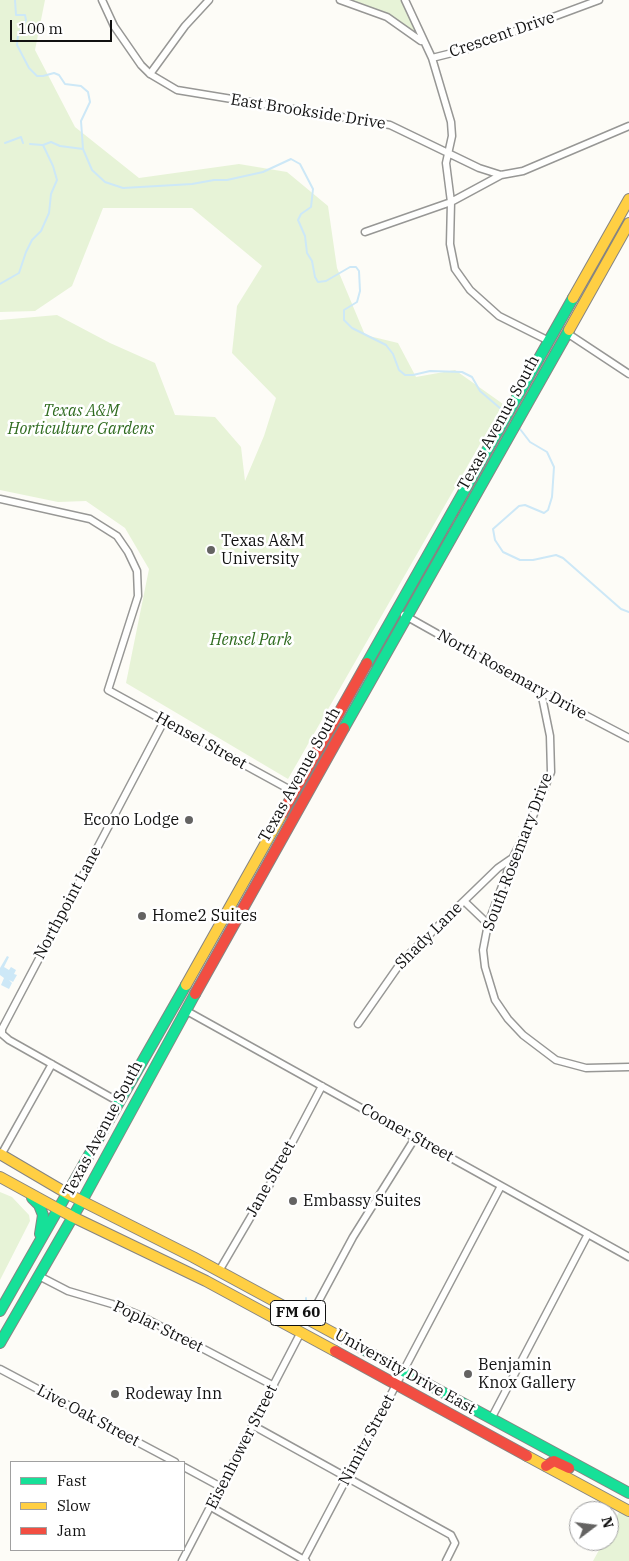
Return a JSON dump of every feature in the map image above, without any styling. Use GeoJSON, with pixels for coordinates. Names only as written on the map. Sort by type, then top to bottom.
{"type":"FeatureCollection","features":[{"type":"Feature","properties":{"kind":"main road","name":"Texas Avenue South"},"geometry":{"type":"LineString","coordinates":[[0,1310],[68,1194],[629,199]]}},
{"type":"Feature","properties":{"kind":"main road","name":"Texas Avenue South"},"geometry":{"type":"LineString","coordinates":[[0,1343],[82,1201],[185,1010],[629,223]]}},
{"type":"Feature","properties":{"kind":"main road"},"geometry":{"type":"LineString","coordinates":[[567,333],[564,327],[595,270],[598,254]]}},
{"type":"Feature","properties":{"kind":"main road"},"geometry":{"type":"LineString","coordinates":[[520,418],[522,401],[550,351],[549,341]]}},
{"type":"Feature","properties":{"kind":"main road"},"geometry":{"type":"LineString","coordinates":[[268,862],[266,853],[295,802],[294,792]]}},
{"type":"Feature","properties":{"kind":"main road","name":"FM 60"},"geometry":{"type":"LineString","coordinates":[[0,1154],[82,1201]]}},
{"type":"Feature","properties":{"kind":"main road","name":"FM 60"},"geometry":{"type":"LineString","coordinates":[[0,1177],[59,1209]]}},
{"type":"Feature","properties":{"kind":"main road"},"geometry":{"type":"LineString","coordinates":[[20,1187],[42,1210],[44,1222],[37,1246]]}},
{"type":"Feature","properties":{"kind":"main road","name":"University Drive East"},"geometry":{"type":"LineString","coordinates":[[82,1201],[309,1319],[629,1493]]}},
{"type":"Feature","properties":{"kind":"main road","name":"University Drive East"},"geometry":{"type":"LineString","coordinates":[[59,1209],[199,1278],[301,1332],[629,1511]]}},
{"type":"Feature","properties":{"kind":"main road"},"geometry":{"type":"LineString","coordinates":[[496,1438],[508,1435],[526,1443],[530,1440]]}},
{"type":"Feature","properties":{"kind":"main road"},"geometry":{"type":"LineString","coordinates":[[546,1466],[554,1461],[572,1470],[587,1471]]}},
{"type":"Feature","properties":{"kind":"street","name":"East Brookside Drive"},"geometry":{"type":"LineString","coordinates":[[102,0],[122,38],[150,74],[177,90],[390,125],[479,168],[501,175]]}},
{"type":"Feature","properties":{"kind":"street"},"geometry":{"type":"LineString","coordinates":[[150,74],[185,26],[209,0]]}},
{"type":"Feature","properties":{"kind":"street","name":"Crescent Drive"},"geometry":{"type":"LineString","coordinates":[[340,0],[387,17],[423,43]]}},
{"type":"Feature","properties":{"kind":"street"},"geometry":{"type":"LineString","coordinates":[[406,0],[423,43],[432,58],[451,122],[452,136],[446,163],[451,202],[451,257],[462,279],[476,296],[499,316],[549,341]]}},
{"type":"Feature","properties":{"kind":"street","name":"Crescent Drive"},"geometry":{"type":"LineString","coordinates":[[432,58],[464,50],[599,0]]}},
{"type":"Feature","properties":{"kind":"street"},"geometry":{"type":"LineString","coordinates":[[365,232],[451,202],[501,175],[523,171],[629,126]]}},
{"type":"Feature","properties":{"kind":"street"},"geometry":{"type":"LineString","coordinates":[[567,333],[629,374]]}},
{"type":"Feature","properties":{"kind":"street","name":"Hensel Street"},"geometry":{"type":"LineString","coordinates":[[0,499],[90,519],[117,536],[128,552],[137,571],[138,596],[108,690],[294,792]]}},
{"type":"Feature","properties":{"kind":"street","name":"North Rosemary Drive"},"geometry":{"type":"LineString","coordinates":[[396,611],[541,692],[629,738]]}},
{"type":"Feature","properties":{"kind":"street","name":"South Rosemary Drive"},"geometry":{"type":"LineString","coordinates":[[541,692],[550,736],[551,772],[529,826],[512,859],[488,924],[483,950],[489,984],[501,1010],[524,1035],[556,1060],[565,1064],[597,1068],[629,1067]]}},
{"type":"Feature","properties":{"kind":"street","name":"Northpoint Lane"},"geometry":{"type":"LineString","coordinates":[[52,1064],[5,1038],[3,1025],[164,721]]}},
{"type":"Feature","properties":{"kind":"street","name":"Shady Lane"},"geometry":{"type":"LineString","coordinates":[[358,1024],[402,961],[498,868],[512,859]]}},
{"type":"Feature","properties":{"kind":"street"},"geometry":{"type":"LineString","coordinates":[[464,902],[488,924]]}},
{"type":"Feature","properties":{"kind":"street","name":"Cooner Street"},"geometry":{"type":"LineString","coordinates":[[185,1010],[629,1257]]}},
{"type":"Feature","properties":{"kind":"street"},"geometry":{"type":"LineString","coordinates":[[0,1154],[52,1064],[120,1102]]}},
{"type":"Feature","properties":{"kind":"street","name":"Jane Street"},"geometry":{"type":"LineString","coordinates":[[219,1271],[273,1179],[322,1086]]}},
{"type":"Feature","properties":{"kind":"street"},"geometry":{"type":"LineString","coordinates":[[309,1319],[354,1237],[414,1138]]}},
{"type":"Feature","properties":{"kind":"street","name":"Nimitz Street"},"geometry":{"type":"LineString","coordinates":[[304,1560],[501,1186]]}},
{"type":"Feature","properties":{"kind":"street"},"geometry":{"type":"LineString","coordinates":[[491,1419],[588,1234]]}},
{"type":"Feature","properties":{"kind":"street","name":"Poplar Street"},"geometry":{"type":"LineString","coordinates":[[39,1276],[68,1291],[112,1304],[139,1315],[274,1386]]}},
{"type":"Feature","properties":{"kind":"street","name":"Eisenhower Street"},"geometry":{"type":"LineString","coordinates":[[182,1561],[254,1426],[301,1332]]}},
{"type":"Feature","properties":{"kind":"street","name":"Live Oak Street"},"geometry":{"type":"LineString","coordinates":[[0,1369],[173,1461]]}},
{"type":"Feature","properties":{"kind":"street"},"geometry":{"type":"LineString","coordinates":[[254,1426],[450,1534],[455,1540],[454,1547],[446,1561]]}},
{"type":"Feature","properties":{"kind":"street"},"geometry":{"type":"LineString","coordinates":[[185,1468],[222,1487]]}},
{"type":"Feature","properties":{"kind":"street"},"geometry":{"type":"LineString","coordinates":[[211,1507],[304,1560]]}},
{"type":"Feature","properties":{"kind":"green space","name":"Hensel Park"},"geometry":{"type":"Polygon","coordinates":[[[0,0],[45,0],[35,50],[75,127],[139,178],[239,164],[287,172],[328,206],[337,268],[365,335],[398,343],[416,377],[455,370],[503,404],[288,779],[126,683],[149,569],[125,528],[86,501],[58,502],[0,490],[0,320],[57,315],[110,343],[155,363],[175,415],[215,417],[241,447],[245,481],[264,436],[276,398],[232,353],[237,306],[262,266],[192,208],[103,208],[72,286],[35,311],[0,312],[0,0]]]}},
{"type":"Feature","properties":{"kind":"green space"},"geometry":{"type":"Polygon","coordinates":[[[340,0],[405,0],[423,43],[387,17],[340,0]]]}},
{"type":"Feature","properties":{"kind":"green space"},"geometry":{"type":"Polygon","coordinates":[[[0,1192],[12,1197],[29,1215],[30,1221],[0,1280],[0,1192]]]}},
{"type":"Feature","properties":{"kind":"green space"},"geometry":{"type":"Polygon","coordinates":[[[619,1512],[629,1517],[629,1561],[593,1561],[598,1551],[619,1551],[619,1512]]]}},
{"type":"Feature","properties":{"kind":"water"},"geometry":{"type":"Polygon","coordinates":[[[7,956],[9,957],[4,967],[9,970],[11,967],[16,970],[14,974],[17,975],[13,982],[9,980],[12,983],[9,989],[1,985],[4,978],[0,975],[0,968],[7,956]]]}},
{"type":"Feature","properties":{"kind":"waterway"},"geometry":{"type":"LineString","coordinates":[[15,0],[16,15],[25,15],[26,20],[18,35],[17,45],[29,68],[37,76],[54,73],[59,75],[65,84],[81,86],[88,92],[90,102],[81,121],[83,149],[92,170],[105,182],[123,188],[192,184],[227,180],[263,172],[291,159],[300,164],[313,189],[311,207],[301,214],[298,220],[305,236],[307,253],[312,261],[315,277],[318,282],[326,281],[350,267],[356,267],[359,271],[360,291],[357,302],[344,310],[344,320],[352,328],[386,345],[393,354],[399,370],[405,375],[430,371],[462,372],[472,377],[480,391],[501,409]]}},
{"type":"Feature","properties":{"kind":"waterway"},"geometry":{"type":"LineString","coordinates":[[5,143],[21,137],[23,143]]}},
{"type":"Feature","properties":{"kind":"waterway"},"geometry":{"type":"LineString","coordinates":[[0,284],[19,273],[26,252],[32,240],[41,231],[49,213],[51,194],[57,180],[43,145],[51,142],[60,146],[83,149]]}},
{"type":"Feature","properties":{"kind":"waterway"},"geometry":{"type":"LineString","coordinates":[[30,144],[42,145]]}},
{"type":"Feature","properties":{"kind":"waterway"},"geometry":{"type":"LineString","coordinates":[[520,429],[530,442],[547,452],[554,467],[552,497],[548,510],[544,513],[525,505],[519,506],[493,529],[495,540],[503,552],[520,560],[533,560],[556,555],[563,558],[621,609],[629,612]]}},
{"type":"Feature","properties":{"kind":"waterway"},"geometry":{"type":"LineString","coordinates":[[306,1298],[306,1309]]}},
{"type":"Feature","properties":{"kind":"traffic: fast"},"geometry":{"type":"LineString","coordinates":[[367,663],[573,298]]}},
{"type":"Feature","properties":{"kind":"traffic: fast"},"geometry":{"type":"LineString","coordinates":[[344,728],[569,330]]}},
{"type":"Feature","properties":{"kind":"traffic: fast"},"geometry":{"type":"LineString","coordinates":[[0,1311],[186,985]]}},
{"type":"Feature","properties":{"kind":"traffic: fast"},"geometry":{"type":"LineString","coordinates":[[0,1343],[82,1201],[195,994]]}},
{"type":"Feature","properties":{"kind":"traffic: fast"},"geometry":{"type":"LineString","coordinates":[[32,1198],[39,1205],[43,1215],[40,1234]]}},
{"type":"Feature","properties":{"kind":"traffic: fast"},"geometry":{"type":"LineString","coordinates":[[359,1347],[629,1493]]}},
{"type":"Feature","properties":{"kind":"traffic: slow"},"geometry":{"type":"LineString","coordinates":[[573,298],[629,199]]}},
{"type":"Feature","properties":{"kind":"traffic: slow"},"geometry":{"type":"LineString","coordinates":[[569,330],[629,223]]}},
{"type":"Feature","properties":{"kind":"traffic: slow"},"geometry":{"type":"LineString","coordinates":[[186,985],[282,814]]}},
{"type":"Feature","properties":{"kind":"traffic: slow"},"geometry":{"type":"LineString","coordinates":[[0,1154],[68,1194],[193,1257],[359,1347]]}},
{"type":"Feature","properties":{"kind":"traffic: slow"},"geometry":{"type":"LineString","coordinates":[[0,1177],[73,1217],[206,1281],[335,1351]]}},
{"type":"Feature","properties":{"kind":"traffic: slow"},"geometry":{"type":"LineString","coordinates":[[527,1456],[629,1511]]}},
{"type":"Feature","properties":{"kind":"traffic: jam"},"geometry":{"type":"LineString","coordinates":[[282,814],[367,663]]}},
{"type":"Feature","properties":{"kind":"traffic: jam"},"geometry":{"type":"LineString","coordinates":[[195,994],[344,728]]}},
{"type":"Feature","properties":{"kind":"traffic: jam"},"geometry":{"type":"LineString","coordinates":[[335,1351],[527,1456]]}},
{"type":"Feature","properties":{"kind":"traffic: jam"},"geometry":{"type":"LineString","coordinates":[[546,1466],[554,1461],[569,1468]]}},
{"type":"Feature","properties":{"kind":"place","name":"Texas A&M University"},"geometry":{"type":"Point","coordinates":[211,550]}},
{"type":"Feature","properties":{"kind":"place","name":"Econo Lodge"},"geometry":{"type":"Point","coordinates":[189,820]}},
{"type":"Feature","properties":{"kind":"place","name":"Home2 Suites"},"geometry":{"type":"Point","coordinates":[142,916]}},
{"type":"Feature","properties":{"kind":"place","name":"Embassy Suites"},"geometry":{"type":"Point","coordinates":[293,1201]}},
{"type":"Feature","properties":{"kind":"place","name":"Benjamin Knox Gallery"},"geometry":{"type":"Point","coordinates":[468,1374]}},
{"type":"Feature","properties":{"kind":"place","name":"Rodeway Inn"},"geometry":{"type":"Point","coordinates":[115,1394]}},
{"type":"Feature","properties":{"kind":"park label","name":"Texas A&M Horticulture Gardens"},"geometry":{"type":"Point","coordinates":[81,420]}}]}
